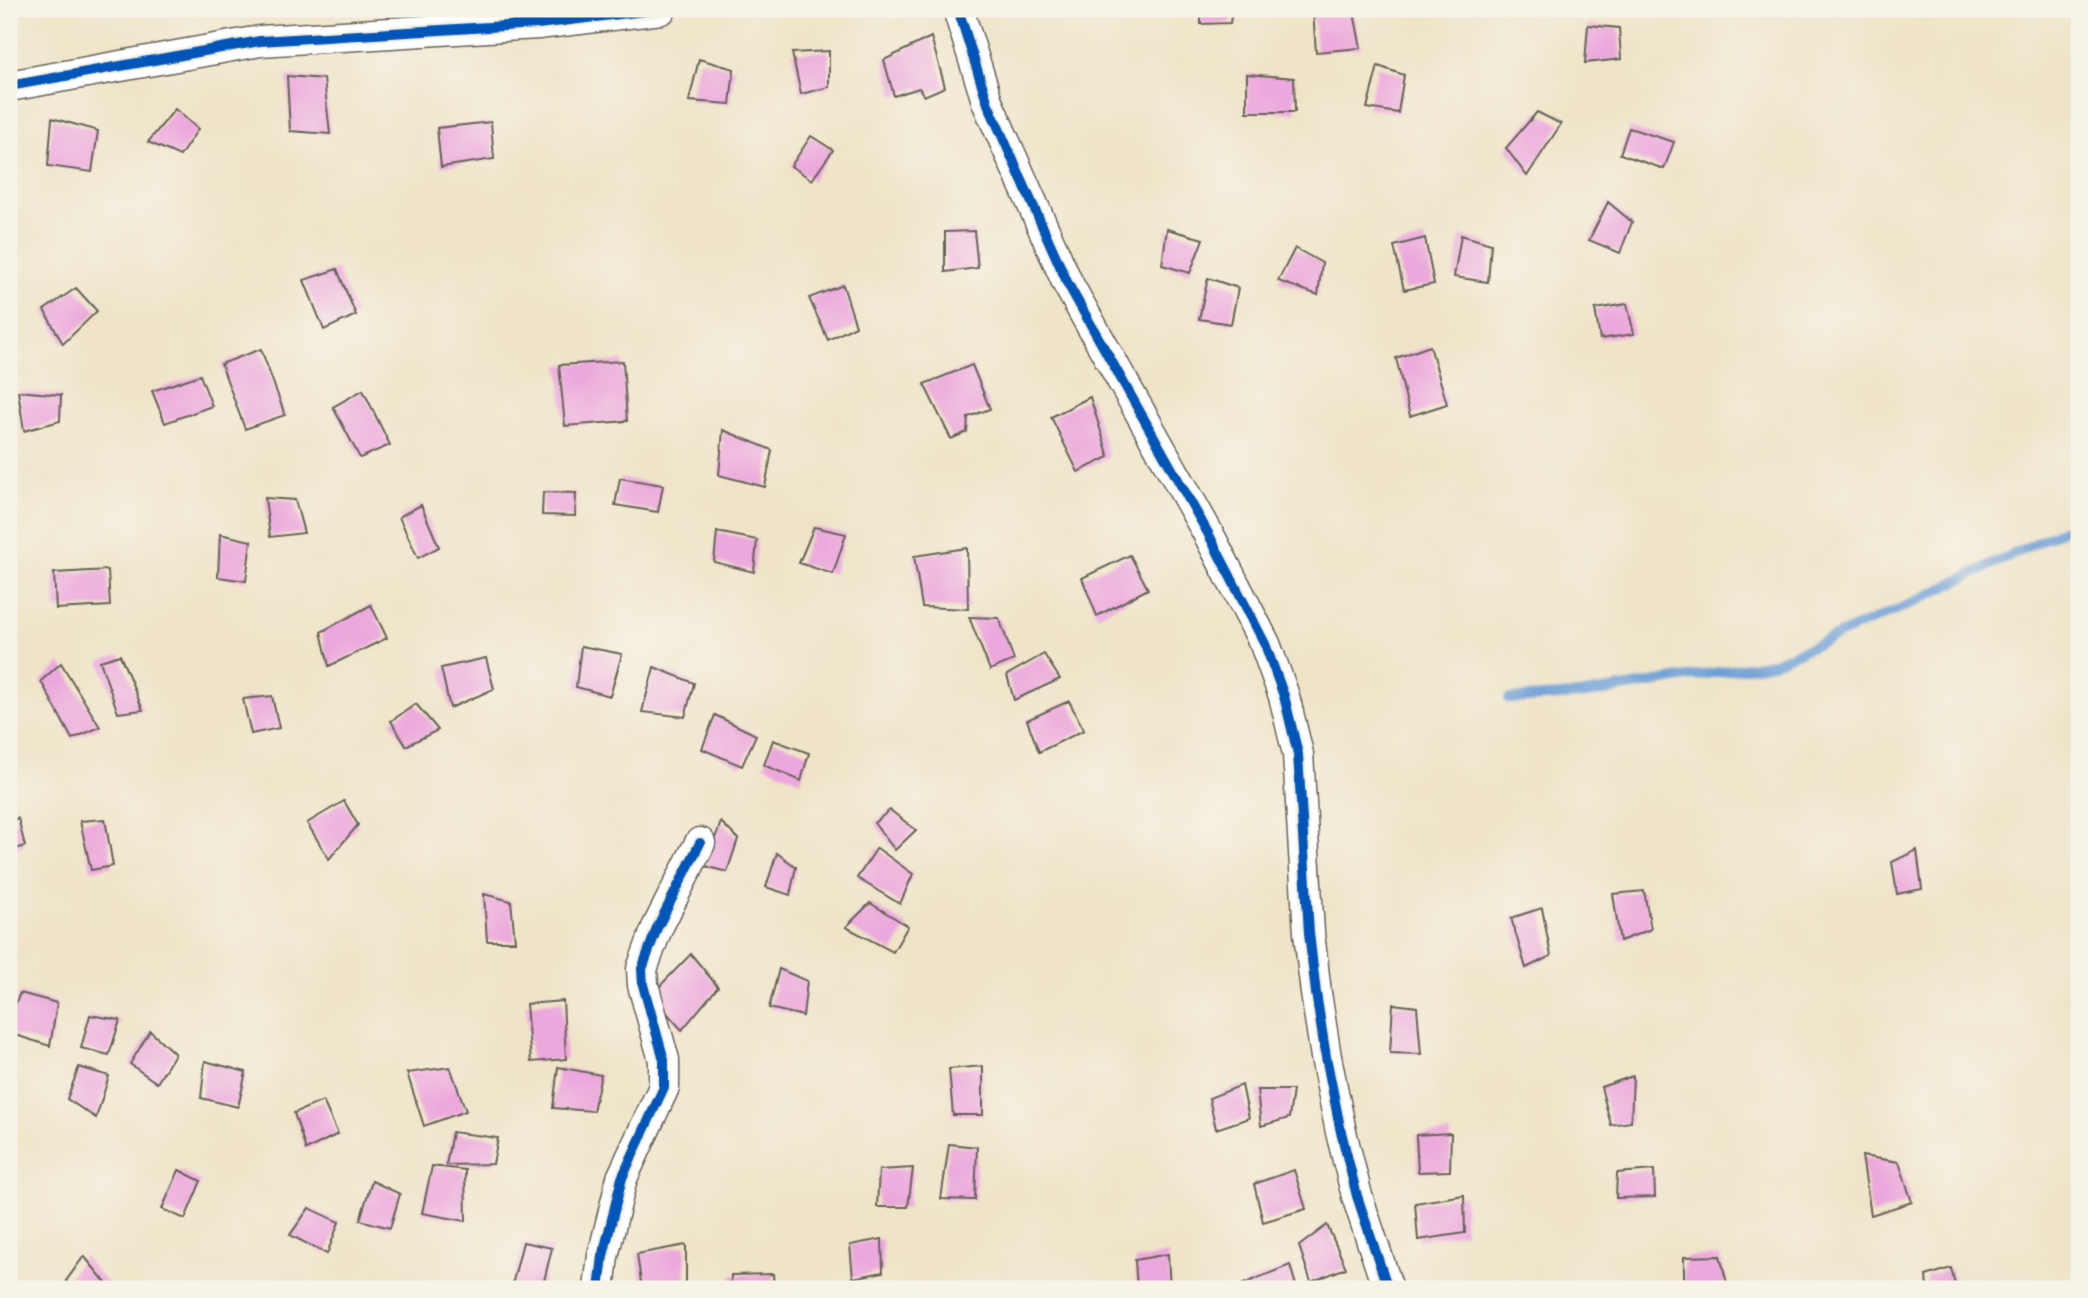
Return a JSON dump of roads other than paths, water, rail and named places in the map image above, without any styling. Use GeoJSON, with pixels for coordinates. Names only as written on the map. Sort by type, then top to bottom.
{"type":"FeatureCollection","features":[{"type":"Feature","properties":{"kind":"street"},"geometry":{"type":"LineString","coordinates":[[9,86],[260,41],[538,23],[662,9]]}},
{"type":"Feature","properties":{"kind":"street"},"geometry":{"type":"LineString","coordinates":[[958,9],[988,104],[1068,284],[1209,535],[1265,644],[1284,696],[1298,754],[1309,933],[1326,1056],[1357,1196],[1388,1289]]}},
{"type":"Feature","properties":{"kind":"street"},"geometry":{"type":"LineString","coordinates":[[599,1289],[603,1256],[622,1178],[664,1087],[664,1060],[643,985],[642,969],[657,928],[699,843]]}},
{"type":"Feature","properties":{"kind":"waterway"},"geometry":{"type":"LineString","coordinates":[[1509,699],[1579,695],[1773,663],[1910,604],[2079,522]]}}]}
